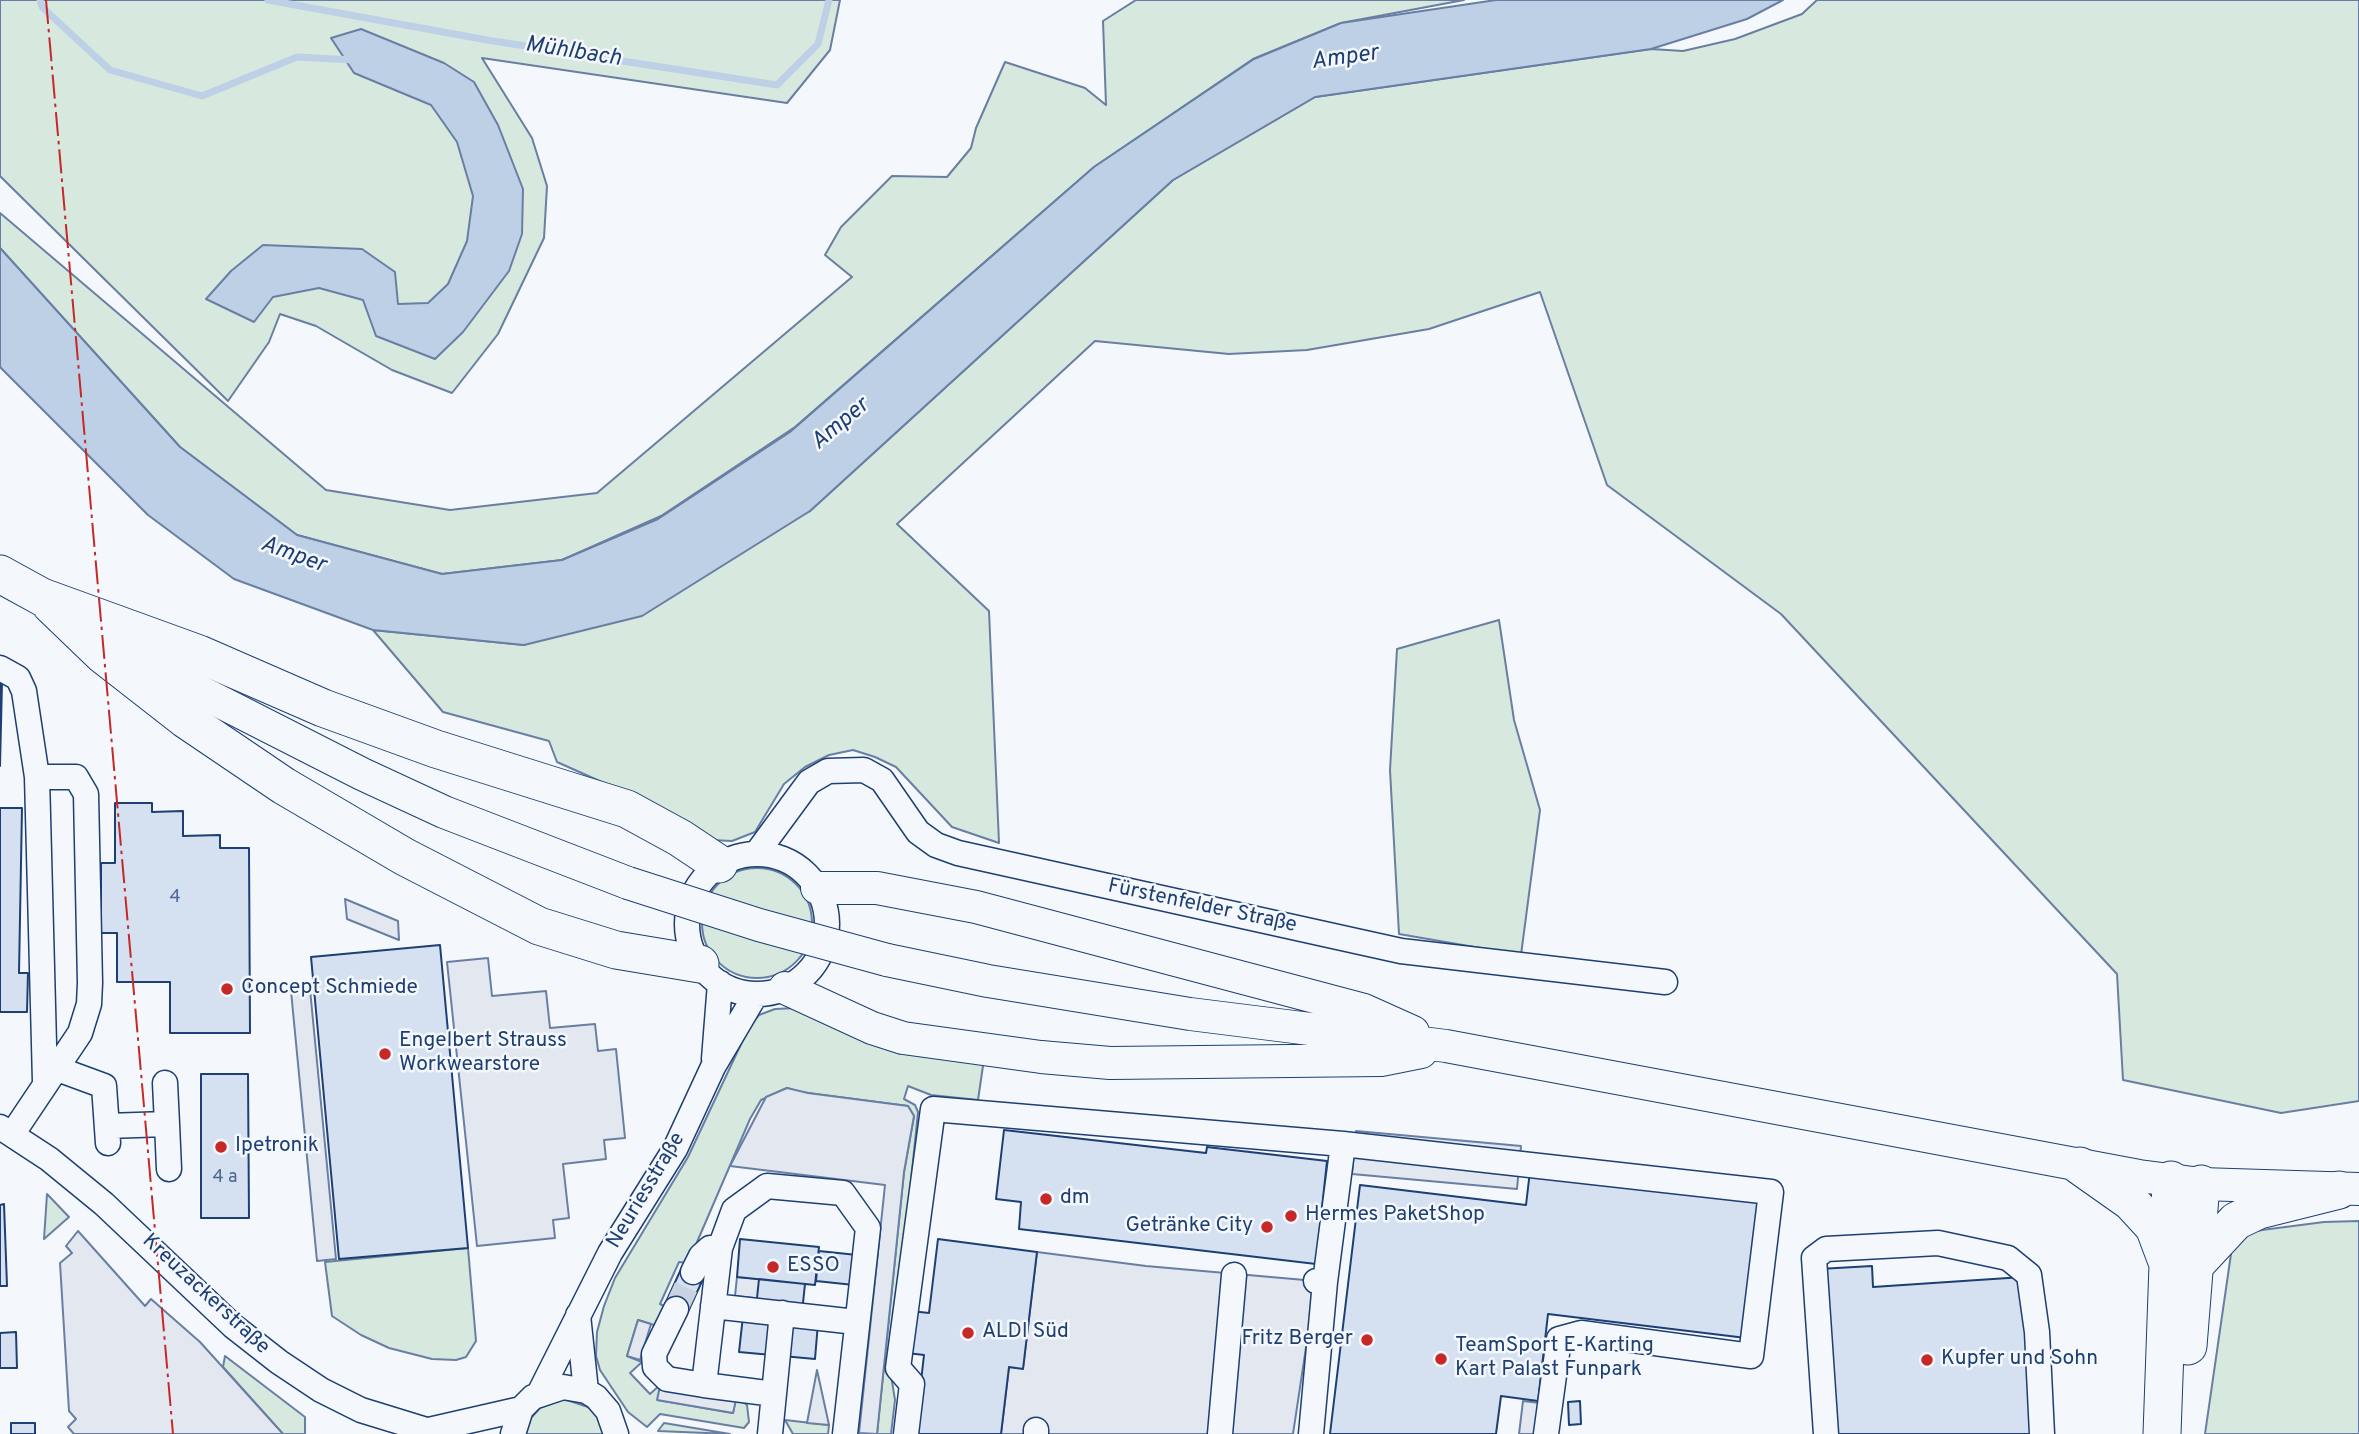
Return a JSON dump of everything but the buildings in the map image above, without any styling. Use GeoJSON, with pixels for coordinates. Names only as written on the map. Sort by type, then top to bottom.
{"type":"FeatureCollection","features":[{"type":"Feature","properties":{"kind":"highway"},"geometry":{"type":"LineString","coordinates":[[0,574],[42,597],[199,654],[323,708],[436,749],[627,809],[680,838],[719,864]]}},
{"type":"Feature","properties":{"kind":"highway"},"geometry":{"type":"LineString","coordinates":[[42,597],[103,655],[186,719],[285,786],[405,857],[539,926],[616,950],[710,974]]}},
{"type":"Feature","properties":{"kind":"highway"},"geometry":{"type":"LineString","coordinates":[[2080,1166],[2131,1202],[2154,1227],[2165,1250],[2182,1269]]}},
{"type":"Feature","properties":{"kind":"highway"},"geometry":{"type":"LineString","coordinates":[[2179,1434],[2186,1182]]}},
{"type":"Feature","properties":{"kind":"highway"},"geometry":{"type":"LineString","coordinates":[[2162,1434],[2182,1269],[2236,1221],[2259,1210],[2349,1190]]}},
{"type":"Feature","properties":{"kind":"main road"},"geometry":{"type":"LineString","coordinates":[[42,597],[195,689],[362,774],[456,817],[628,883],[758,925],[887,960],[988,981],[1190,1014],[1447,1046],[2080,1166],[2186,1182],[2349,1190]]}},
{"type":"Feature","properties":{"kind":"main road"},"geometry":{"type":"LineString","coordinates":[[817,888],[877,888],[976,907],[1364,1010],[1447,1046]]}},
{"type":"Feature","properties":{"kind":"main road"},"geometry":{"type":"LineString","coordinates":[[771,991],[903,1038],[1000,1053],[1110,1063],[1381,1060],[1447,1046]]}},
{"type":"Feature","properties":{"kind":"street"},"geometry":{"type":"LineString","coordinates":[[0,667],[18,678],[24,691],[37,777],[50,1075]]}},
{"type":"Feature","properties":{"kind":"street","name":"Fürstenfelder Straße"},"geometry":{"type":"LineString","coordinates":[[756,853],[809,782],[828,771],[864,770],[882,780],[918,832],[936,845],[958,853],[1401,951],[1665,982]]}},
{"type":"Feature","properties":{"kind":"street"},"geometry":{"type":"LineString","coordinates":[[6,1130],[80,1033],[89,1004],[86,794],[76,777],[37,777]]}},
{"type":"Feature","properties":{"kind":"street"},"geometry":{"type":"LineString","coordinates":[[788,861],[789,808]]}},
{"type":"Feature","properties":{"kind":"street"},"geometry":{"type":"LineString","coordinates":[[756,853],[788,861],[804,872],[817,888],[825,910],[826,933],[819,956],[805,975],[771,991],[737,991],[710,974],[689,944],[687,921],[691,899],[702,880],[719,864],[737,856],[756,853]]}},
{"type":"Feature","properties":{"kind":"street","name":"Neuriesstraße"},"geometry":{"type":"LineString","coordinates":[[710,974],[713,1067]]}},
{"type":"Feature","properties":{"kind":"street","name":"Neuriesstraße"},"geometry":{"type":"LineString","coordinates":[[540,1392],[610,1253],[675,1149],[713,1067],[771,991]]}},
{"type":"Feature","properties":{"kind":"street"},"geometry":{"type":"LineString","coordinates":[[50,1075],[104,1086],[108,1135],[167,1124]]}},
{"type":"Feature","properties":{"kind":"street"},"geometry":{"type":"LineString","coordinates":[[165,1083],[169,1169]]}},
{"type":"Feature","properties":{"kind":"street"},"geometry":{"type":"LineString","coordinates":[[906,1434],[912,1384],[898,1368],[933,1109],[1343,1144],[1770,1192],[1751,1356],[1580,1333],[1559,1339],[1546,1434]]}},
{"type":"Feature","properties":{"kind":"street","name":"Kreuzackerstraße"},"geometry":{"type":"LineString","coordinates":[[6,1130],[104,1203],[233,1326],[321,1390],[361,1410],[434,1432],[521,1409]]}},
{"type":"Feature","properties":{"kind":"street"},"geometry":{"type":"LineString","coordinates":[[1311,1434],[1320,1282],[1343,1144]]}},
{"type":"Feature","properties":{"kind":"street"},"geometry":{"type":"LineString","coordinates":[[704,1385],[720,1248],[734,1210],[768,1186],[843,1193],[868,1228],[845,1434]]}},
{"type":"Feature","properties":{"kind":"street"},"geometry":{"type":"LineString","coordinates":[[1826,1434],[1814,1258],[1826,1249],[1938,1243],[2008,1258],[2029,1275],[2037,1332],[2042,1434]]}},
{"type":"Feature","properties":{"kind":"street"},"geometry":{"type":"LineString","coordinates":[[693,1272],[701,1256],[710,1248],[720,1248]]}},
{"type":"Feature","properties":{"kind":"street"},"geometry":{"type":"LineString","coordinates":[[1220,1434],[1234,1275]]}},
{"type":"Feature","properties":{"kind":"street"},"geometry":{"type":"LineString","coordinates":[[713,1306],[856,1322]]}},
{"type":"Feature","properties":{"kind":"street"},"geometry":{"type":"LineString","coordinates":[[676,1308],[654,1354],[655,1367],[667,1379],[774,1394]]}},
{"type":"Feature","properties":{"kind":"street"},"geometry":{"type":"LineString","coordinates":[[770,1434],[782,1313]]}},
{"type":"Feature","properties":{"kind":"street"},"geometry":{"type":"LineString","coordinates":[[578,1314],[586,1391]]}},
{"type":"Feature","properties":{"kind":"street"},"geometry":{"type":"LineString","coordinates":[[513,1434],[521,1409],[540,1392],[563,1387],[586,1391],[608,1411],[616,1429],[639,1434]]}},
{"type":"Feature","properties":{"kind":"shaded area"},"geometry":{"type":"Polygon","coordinates":[[[0,0],[840,0],[830,50],[787,103],[482,58],[532,138],[547,186],[544,238],[498,334],[452,393],[392,370],[316,326],[280,314],[269,342],[228,401],[0,176],[0,0]]]}},
{"type":"Feature","properties":{"kind":"shaded area"},"geometry":{"type":"Polygon","coordinates":[[[1136,0],[1464,0],[1341,23],[1253,59],[1094,167],[795,427],[661,516],[562,560],[442,574],[297,535],[180,447],[0,248],[0,213],[326,490],[450,510],[597,493],[852,277],[825,255],[841,227],[892,176],[947,177],[971,148],[976,128],[1005,62],[1085,88],[1106,105],[1103,21],[1136,0]]]}},
{"type":"Feature","properties":{"kind":"shaded area"},"geometry":{"type":"Polygon","coordinates":[[[1817,0],[2359,0],[2359,1101],[2281,1113],[2123,1080],[2117,974],[1781,614],[1607,485],[1540,292],[1429,329],[1307,350],[1229,354],[1095,341],[897,524],[989,611],[999,843],[952,827],[896,767],[853,750],[829,755],[805,767],[784,784],[755,832],[732,841],[711,840],[649,803],[557,762],[549,741],[443,712],[373,630],[524,645],[810,511],[1173,180],[1315,97],[1651,49],[1683,51],[1735,39],[1802,14],[1817,0]]]}},
{"type":"Feature","properties":{"kind":"shaded area"},"geometry":{"type":"Polygon","coordinates":[[[1499,620],[1514,720],[1540,810],[1521,955],[1399,934],[1390,770],[1397,649],[1499,620]]]}},
{"type":"Feature","properties":{"kind":"shaded area"},"geometry":{"type":"Polygon","coordinates":[[[757,868],[778,873],[796,884],[807,902],[812,923],[807,944],[796,962],[778,973],[757,978],[736,973],[718,962],[707,944],[702,923],[707,902],[718,884],[736,873],[757,868]]]}},
{"type":"Feature","properties":{"kind":"shaded area"},"geometry":{"type":"Polygon","coordinates":[[[345,899],[398,921],[399,940],[347,919],[345,899]]]}},
{"type":"Feature","properties":{"kind":"shaded area"},"geometry":{"type":"Polygon","coordinates":[[[488,958],[492,996],[546,991],[550,1028],[595,1024],[598,1051],[616,1049],[625,1138],[604,1140],[606,1159],[563,1164],[569,1218],[553,1220],[555,1238],[477,1246],[447,962],[488,958]]]}},
{"type":"Feature","properties":{"kind":"shaded area"},"geometry":{"type":"Polygon","coordinates":[[[310,989],[336,1259],[317,1261],[291,991],[310,989]]]}},
{"type":"Feature","properties":{"kind":"shaded area"},"geometry":{"type":"Polygon","coordinates":[[[796,1008],[984,1059],[978,1100],[931,1095],[908,1086],[904,1099],[915,1105],[918,1112],[891,1375],[895,1400],[891,1434],[877,1434],[904,1172],[914,1116],[908,1106],[787,1088],[761,1100],[750,1119],[688,1263],[679,1262],[660,1304],[666,1307],[657,1326],[638,1320],[627,1356],[642,1362],[630,1373],[650,1394],[660,1385],[658,1400],[733,1413],[736,1397],[747,1405],[749,1422],[744,1428],[660,1414],[647,1427],[628,1412],[600,1370],[596,1356],[597,1332],[604,1306],[615,1278],[688,1157],[750,1025],[759,1015],[775,1009],[796,1008]]]}},
{"type":"Feature","properties":{"kind":"shaded area"},"geometry":{"type":"Polygon","coordinates":[[[787,1088],[908,1106],[914,1116],[904,1172],[877,1434],[859,1433],[885,1185],[730,1166],[766,1097],[787,1088]]]}},
{"type":"Feature","properties":{"kind":"shaded area"},"geometry":{"type":"Polygon","coordinates":[[[1356,1131],[1521,1146],[1517,1189],[1352,1174],[1356,1131]]]}},
{"type":"Feature","properties":{"kind":"shaded area"},"geometry":{"type":"Polygon","coordinates":[[[47,1194],[69,1217],[44,1239],[47,1194]]]}},
{"type":"Feature","properties":{"kind":"shaded area"},"geometry":{"type":"Polygon","coordinates":[[[2359,1221],[2359,1434],[2205,1434],[2232,1247],[2243,1234],[2262,1230],[2324,1222],[2359,1221]]]}},
{"type":"Feature","properties":{"kind":"shaded area"},"geometry":{"type":"Polygon","coordinates":[[[78,1231],[145,1306],[151,1299],[200,1342],[283,1434],[74,1434],[68,1427],[76,1419],[69,1411],[60,1263],[72,1253],[66,1246],[78,1231]]]}},
{"type":"Feature","properties":{"kind":"shaded area"},"geometry":{"type":"Polygon","coordinates":[[[468,1248],[476,1341],[466,1357],[456,1360],[432,1359],[389,1348],[361,1335],[332,1316],[325,1262],[468,1248]]]}},
{"type":"Feature","properties":{"kind":"shaded area"},"geometry":{"type":"Polygon","coordinates":[[[1037,1252],[1146,1266],[1316,1281],[1293,1434],[1001,1434],[1009,1367],[1023,1368],[1037,1252]]]}},
{"type":"Feature","properties":{"kind":"shaded area"},"geometry":{"type":"Polygon","coordinates":[[[737,1277],[793,1282],[791,1302],[735,1296],[737,1277]]]}},
{"type":"Feature","properties":{"kind":"shaded area"},"geometry":{"type":"Polygon","coordinates":[[[638,1320],[651,1324],[640,1360],[627,1356],[638,1320]]]}},
{"type":"Feature","properties":{"kind":"shaded area"},"geometry":{"type":"Polygon","coordinates":[[[225,1356],[305,1417],[305,1434],[283,1434],[223,1367],[225,1356]]]}},
{"type":"Feature","properties":{"kind":"shaded area"},"geometry":{"type":"Polygon","coordinates":[[[817,1370],[829,1425],[807,1423],[817,1370]]]}},
{"type":"Feature","properties":{"kind":"shaded area"},"geometry":{"type":"Polygon","coordinates":[[[660,1386],[736,1400],[733,1413],[657,1400],[660,1386]]]}},
{"type":"Feature","properties":{"kind":"shaded area"},"geometry":{"type":"Polygon","coordinates":[[[564,1399],[588,1407],[598,1416],[604,1434],[526,1434],[531,1418],[540,1408],[564,1399]]]}},
{"type":"Feature","properties":{"kind":"shaded area"},"geometry":{"type":"Polygon","coordinates":[[[1523,1401],[1540,1403],[1536,1434],[1519,1434],[1523,1401]]]}},
{"type":"Feature","properties":{"kind":"shaded area"},"geometry":{"type":"Polygon","coordinates":[[[785,1420],[829,1425],[828,1434],[793,1434],[785,1420]]]}},
{"type":"Feature","properties":{"kind":"shaded area"},"geometry":{"type":"Polygon","coordinates":[[[664,1423],[730,1434],[658,1431],[664,1423]]]}},
{"type":"Feature","properties":{"kind":"water","name":"Amper"},"geometry":{"type":"Polygon","coordinates":[[[1496,0],[1783,0],[1747,19],[1651,49],[1315,97],[1173,180],[810,511],[642,616],[524,645],[373,630],[234,579],[148,515],[0,367],[0,248],[180,447],[297,535],[442,574],[562,560],[658,519],[790,432],[1094,167],[1254,59],[1341,23],[1496,0]]]}},
{"type":"Feature","properties":{"kind":"water"},"geometry":{"type":"Polygon","coordinates":[[[361,29],[444,63],[474,82],[498,125],[523,189],[522,234],[509,271],[463,332],[435,359],[376,336],[363,300],[319,288],[273,297],[254,322],[206,299],[231,271],[263,245],[362,249],[395,272],[398,304],[428,303],[448,284],[467,241],[473,196],[457,142],[431,105],[354,73],[331,38],[361,29]]]}},
{"type":"Feature","properties":{"kind":"waterway"},"geometry":{"type":"LineString","coordinates":[[40,0],[42,7],[110,70],[202,96],[297,57],[353,60]]}},
{"type":"Feature","properties":{"kind":"waterway","name":"Mühlbach"},"geometry":{"type":"LineString","coordinates":[[268,0],[487,40],[777,85],[818,44],[829,0]]}},
{"type":"Feature","properties":{"kind":"tunnel"},"geometry":{"type":"LineString","coordinates":[[676,1309],[693,1272]]}},
{"type":"Feature","properties":{"kind":"power"},"geometry":{"type":"LineString","coordinates":[[46,0],[173,1434]]}},
{"type":"Feature","properties":{"kind":"place","name":"Concept Schmiede"},"geometry":{"type":"Point","coordinates":[227,989]}},
{"type":"Feature","properties":{"kind":"place","name":"Engelbert Strauss Workwearstore"},"geometry":{"type":"Point","coordinates":[385,1054]}},
{"type":"Feature","properties":{"kind":"place","name":"Ipetronik"},"geometry":{"type":"Point","coordinates":[221,1147]}},
{"type":"Feature","properties":{"kind":"place","name":"dm"},"geometry":{"type":"Point","coordinates":[1046,1199]}},
{"type":"Feature","properties":{"kind":"place","name":"Hermes PaketShop"},"geometry":{"type":"Point","coordinates":[1291,1216]}},
{"type":"Feature","properties":{"kind":"place","name":"Getränke City"},"geometry":{"type":"Point","coordinates":[1267,1227]}},
{"type":"Feature","properties":{"kind":"place","name":"ESSO"},"geometry":{"type":"Point","coordinates":[773,1267]}},
{"type":"Feature","properties":{"kind":"place","name":"ALDI Süd"},"geometry":{"type":"Point","coordinates":[968,1333]}},
{"type":"Feature","properties":{"kind":"place","name":"Fritz Berger"},"geometry":{"type":"Point","coordinates":[1367,1340]}},
{"type":"Feature","properties":{"kind":"place","name":"TeamSport E-Karting Kart Palast Funpark"},"geometry":{"type":"Point","coordinates":[1441,1359]}},
{"type":"Feature","properties":{"kind":"place","name":"Kupfer und Sohn"},"geometry":{"type":"Point","coordinates":[1927,1360]}}]}
